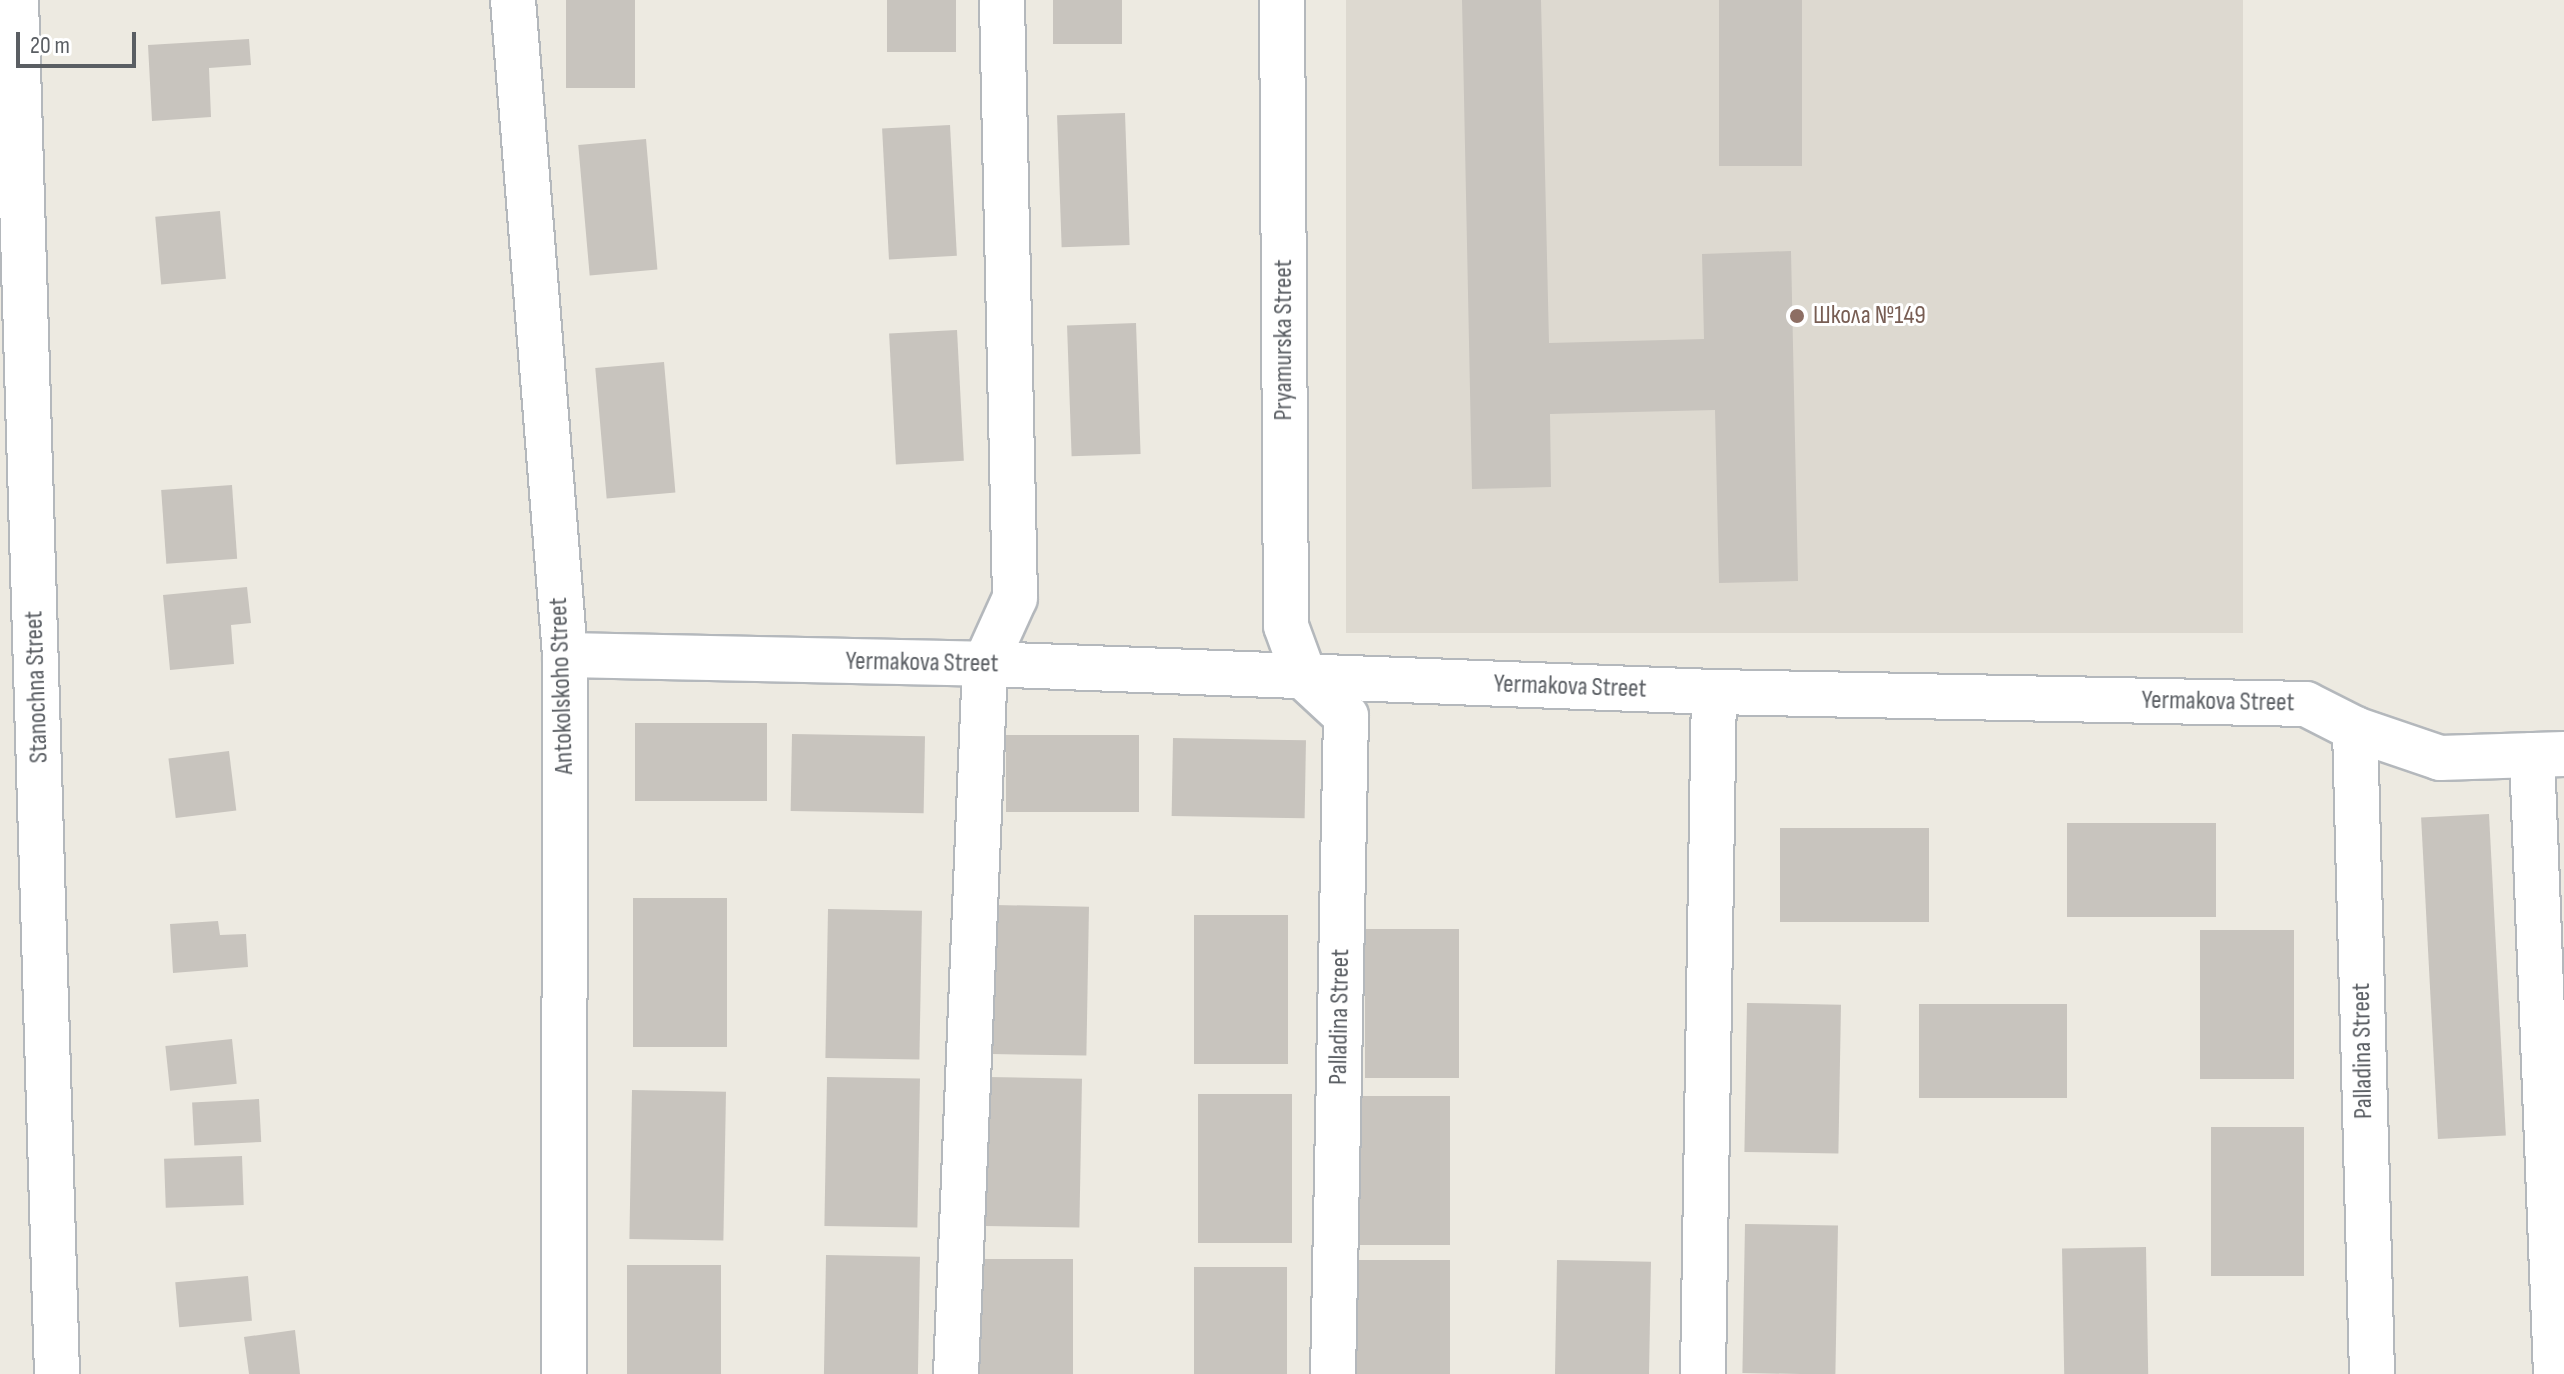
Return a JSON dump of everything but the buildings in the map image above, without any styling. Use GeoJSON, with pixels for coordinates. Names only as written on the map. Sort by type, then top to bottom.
{"type":"FeatureCollection","features":[{"type":"Feature","properties":{"kind":"street","name":"Stanochna Street"},"geometry":{"type":"LineString","coordinates":[[16,0],[57,1374]]}},
{"type":"Feature","properties":{"kind":"street","name":"Antokolskoho Street"},"geometry":{"type":"LineString","coordinates":[[513,0],[565,655],[564,1374]]}},
{"type":"Feature","properties":{"kind":"street"},"geometry":{"type":"LineString","coordinates":[[956,1374],[985,664],[1015,598],[1002,0]]}},
{"type":"Feature","properties":{"kind":"street","name":"Pryamurska Street"},"geometry":{"type":"LineString","coordinates":[[1282,0],[1286,626],[1305,678]]}},
{"type":"Feature","properties":{"kind":"street","name":"Yermakova Street"},"geometry":{"type":"LineString","coordinates":[[565,655],[985,664],[1714,692],[2306,704],[2355,729],[2440,758],[2548,754]]}},
{"type":"Feature","properties":{"kind":"street","name":"Palladina Street"},"geometry":{"type":"LineString","coordinates":[[1305,678],[1346,716],[1333,1374]]}},
{"type":"Feature","properties":{"kind":"street"},"geometry":{"type":"LineString","coordinates":[[1703,1374],[1714,692]]}},
{"type":"Feature","properties":{"kind":"street","name":"Palladina Street"},"geometry":{"type":"LineString","coordinates":[[2355,729],[2372,1374]]}},
{"type":"Feature","properties":{"kind":"street"},"geometry":{"type":"LineString","coordinates":[[2548,754],[2556,1374]]}},
{"type":"Feature","properties":{"kind":"shaded area","name":"Школа №149"},"geometry":{"type":"Polygon","coordinates":[[[1346,0],[2243,0],[2243,633],[1346,633],[1346,0]]]}},
{"type":"Feature","properties":{"kind":"place","name":"Школа №149"},"geometry":{"type":"Point","coordinates":[1797,316]}}]}
